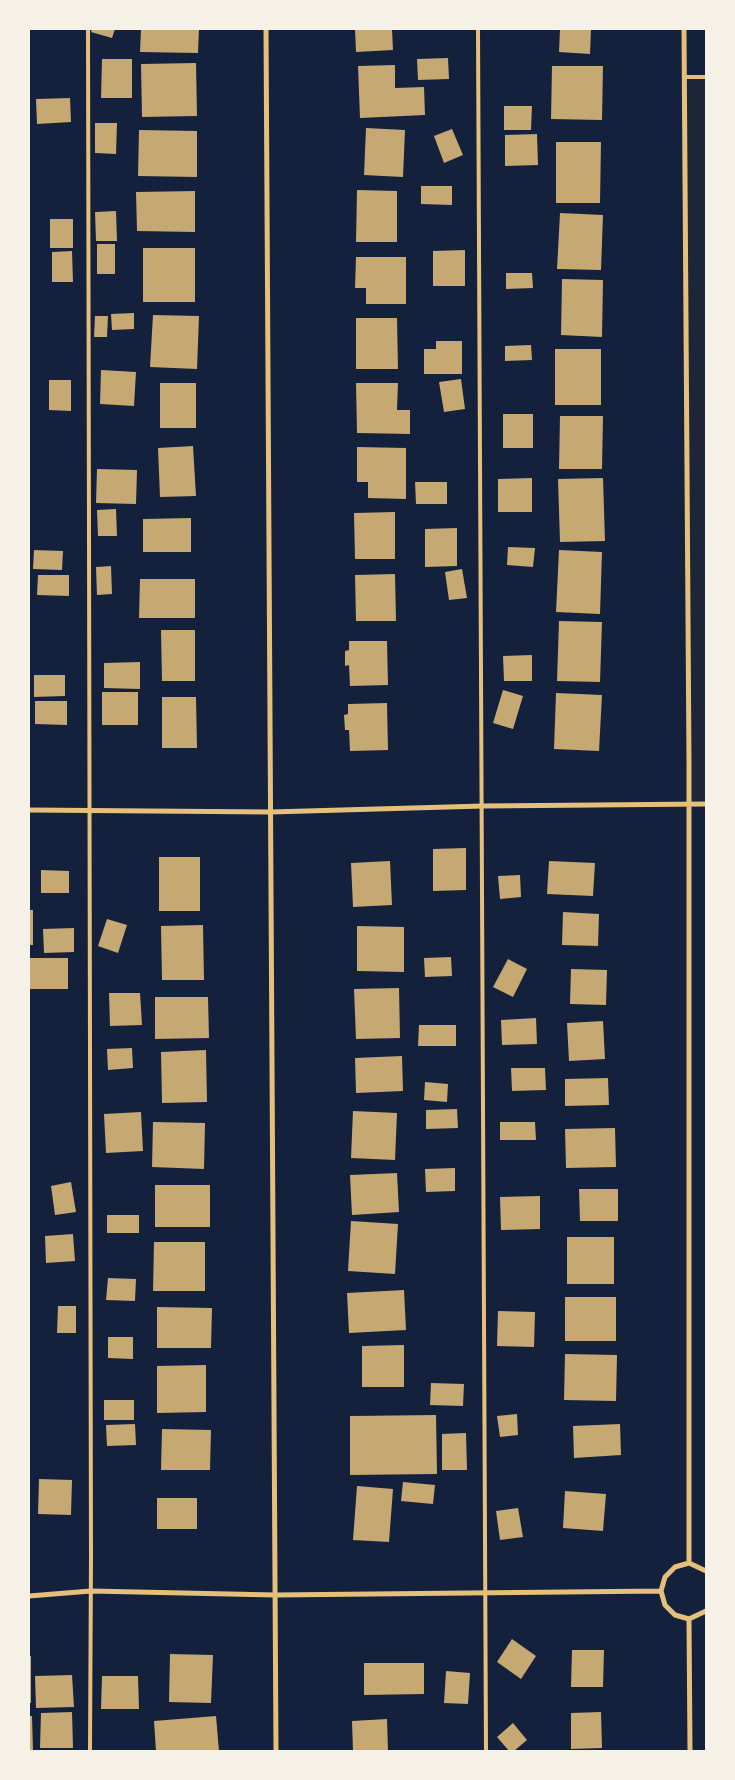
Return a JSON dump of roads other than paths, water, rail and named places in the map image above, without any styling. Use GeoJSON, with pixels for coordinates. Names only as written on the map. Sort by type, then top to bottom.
{"type":"FeatureCollection","features":[{"type":"Feature","properties":{"kind":"street"},"geometry":{"type":"LineString","coordinates":[[266,29],[276,1751]]}},
{"type":"Feature","properties":{"kind":"street"},"geometry":{"type":"LineString","coordinates":[[684,29],[689,804],[689,1563]]}},
{"type":"Feature","properties":{"kind":"street"},"geometry":{"type":"LineString","coordinates":[[29,810],[271,812],[483,806],[706,804]]}},
{"type":"Feature","properties":{"kind":"street"},"geometry":{"type":"LineString","coordinates":[[706,1571],[689,1563],[675,1567],[665,1577],[661,1591],[665,1605],[675,1615],[689,1619],[706,1611]]}},
{"type":"Feature","properties":{"kind":"street"},"geometry":{"type":"LineString","coordinates":[[29,1596],[91,1591],[275,1595],[661,1591]]}},
{"type":"Feature","properties":{"kind":"street"},"geometry":{"type":"LineString","coordinates":[[689,1619],[690,1751]]}},
{"type":"Feature","properties":{"kind":"lane"},"geometry":{"type":"LineString","coordinates":[[88,29],[90,1751]]}},
{"type":"Feature","properties":{"kind":"lane"},"geometry":{"type":"LineString","coordinates":[[478,29],[486,1751]]}},
{"type":"Feature","properties":{"kind":"lane"},"geometry":{"type":"LineString","coordinates":[[684,77],[706,77]]}}]}
